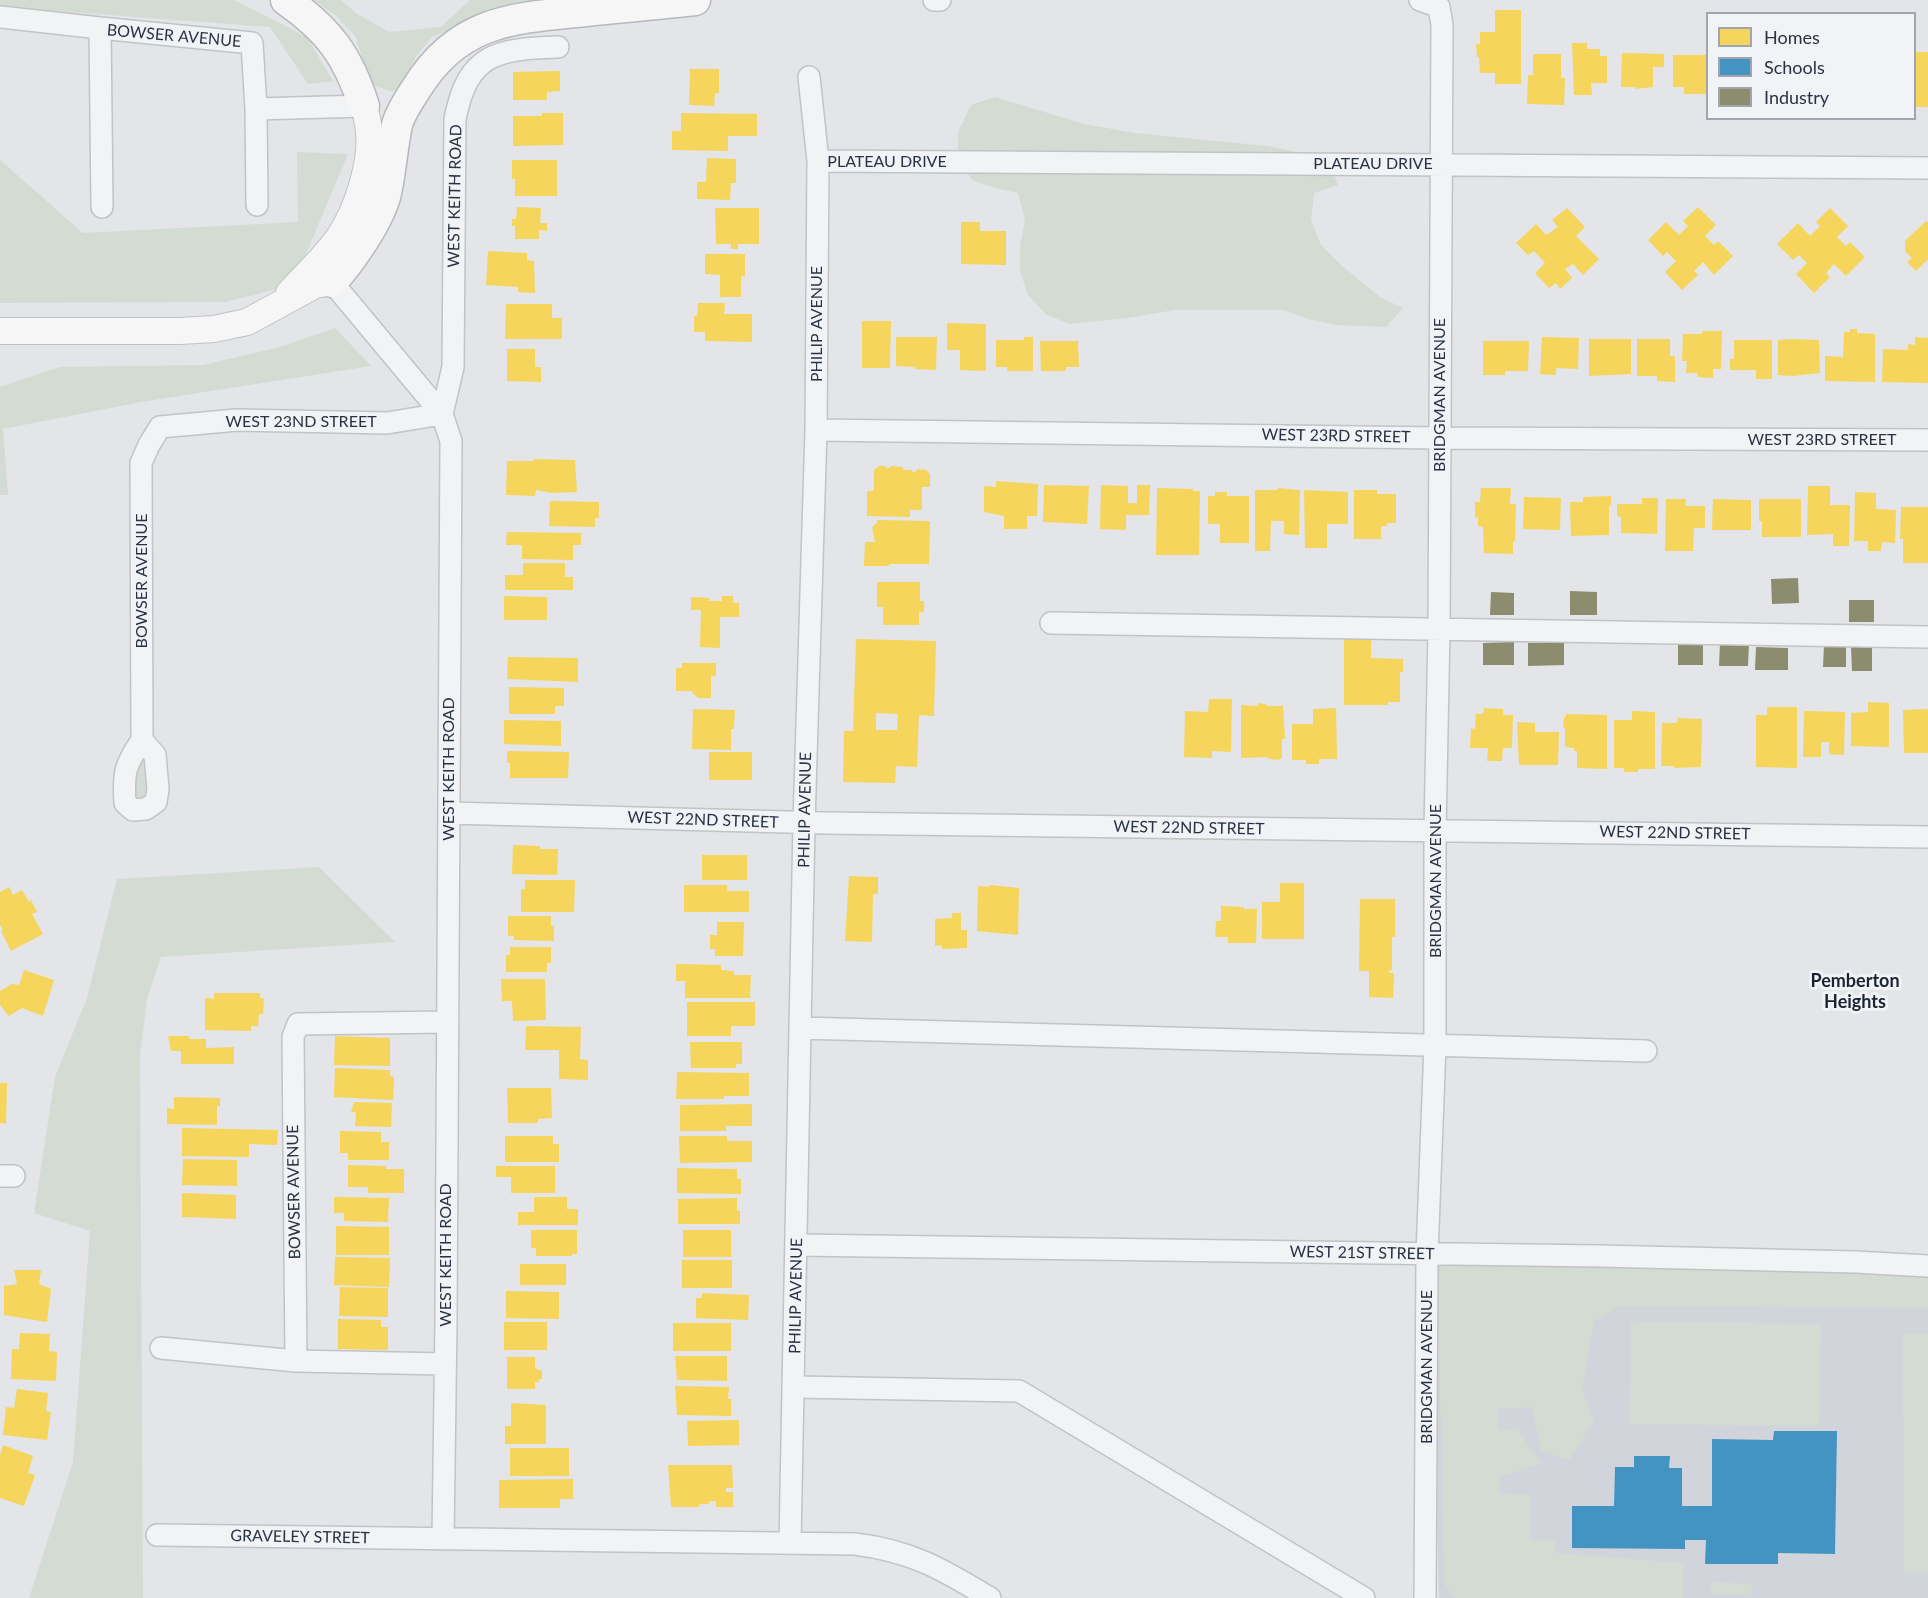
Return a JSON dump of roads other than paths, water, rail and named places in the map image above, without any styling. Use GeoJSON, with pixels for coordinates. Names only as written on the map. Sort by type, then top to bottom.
{"type":"FeatureCollection","features":[{"type":"Feature","properties":{"kind":"highway"},"geometry":{"type":"LineString","coordinates":[[286,0],[308,15],[327,33],[344,57],[356,81],[364,106]]}},
{"type":"Feature","properties":{"kind":"highway"},"geometry":{"type":"LineString","coordinates":[[332,282],[346,267],[373,224],[386,195],[398,123],[409,100],[423,77],[456,43],[477,31],[502,22],[530,16],[695,0]]}},
{"type":"Feature","properties":{"kind":"main road"},"geometry":{"type":"LineString","coordinates":[[278,304],[334,243],[349,219],[359,194],[369,155],[370,132],[364,106]]}},
{"type":"Feature","properties":{"kind":"main road"},"geometry":{"type":"LineString","coordinates":[[0,331],[180,331],[214,329],[247,322],[315,285],[332,282],[334,267],[350,238],[349,219]]}},
{"type":"Feature","properties":{"kind":"main road"},"geometry":{"type":"LineString","coordinates":[[0,318],[34,331]]}},
{"type":"Feature","properties":{"kind":"main road"},"geometry":{"type":"LineString","coordinates":[[0,339],[34,331]]}},
{"type":"Feature","properties":{"kind":"street"},"geometry":{"type":"LineString","coordinates":[[934,0],[940,0]]}},
{"type":"Feature","properties":{"kind":"street","name":"BRIDGMAN AVENUE"},"geometry":{"type":"LineString","coordinates":[[1420,0],[1439,7],[1442,25],[1439,630],[1435,830],[1436,1045],[1427,1255],[1425,1598]]}},
{"type":"Feature","properties":{"kind":"street"},"geometry":{"type":"LineString","coordinates":[[0,17],[100,28]]}},
{"type":"Feature","properties":{"kind":"street","name":"BOWSER AVENUE"},"geometry":{"type":"LineString","coordinates":[[102,207],[100,28],[252,43],[256,109],[257,205]]}},
{"type":"Feature","properties":{"kind":"street","name":"WEST KEITH ROAD"},"geometry":{"type":"LineString","coordinates":[[442,414],[453,367],[455,119],[459,99],[464,84],[473,72],[481,64],[496,56],[513,49],[558,47]]}},
{"type":"Feature","properties":{"kind":"street","name":"PHILIP AVENUE"},"geometry":{"type":"LineString","coordinates":[[790,1543],[804,823],[816,430],[818,161],[809,77]]}},
{"type":"Feature","properties":{"kind":"street"},"geometry":{"type":"LineString","coordinates":[[256,109],[364,106]]}},
{"type":"Feature","properties":{"kind":"street","name":"PLATEAU DRIVE"},"geometry":{"type":"LineString","coordinates":[[818,161],[1928,168]]}},
{"type":"Feature","properties":{"kind":"street","name":"WEST KEITH ROAD"},"geometry":{"type":"LineString","coordinates":[[332,282],[442,414],[452,441],[443,1539]]}},
{"type":"Feature","properties":{"kind":"street","name":"WEST 23ND STREET"},"geometry":{"type":"LineString","coordinates":[[160,427],[237,420],[387,423],[442,414]]}},
{"type":"Feature","properties":{"kind":"street","name":"BOWSER AVENUE"},"geometry":{"type":"LineString","coordinates":[[142,740],[141,463],[160,427]]}},
{"type":"Feature","properties":{"kind":"street","name":"WEST 23RD STREET"},"geometry":{"type":"LineString","coordinates":[[816,430],[1439,438],[1928,440]]}},
{"type":"Feature","properties":{"kind":"street"},"geometry":{"type":"LineString","coordinates":[[1051,623],[1928,637]]}},
{"type":"Feature","properties":{"kind":"street","name":"WEST 22ND STREET"},"geometry":{"type":"LineString","coordinates":[[450,813],[804,823],[1928,837]]}},
{"type":"Feature","properties":{"kind":"street","name":"BOWSER AVENUE"},"geometry":{"type":"LineString","coordinates":[[296,1360],[293,1049],[295,1030],[298,1024],[447,1022]]}},
{"type":"Feature","properties":{"kind":"street"},"geometry":{"type":"LineString","coordinates":[[801,1028],[1646,1051]]}},
{"type":"Feature","properties":{"kind":"street","name":"WEST 21ST STREET"},"geometry":{"type":"LineString","coordinates":[[797,1245],[1599,1256],[1928,1266]]}},
{"type":"Feature","properties":{"kind":"street"},"geometry":{"type":"LineString","coordinates":[[161,1348],[296,1360],[445,1364]]}},
{"type":"Feature","properties":{"kind":"street"},"geometry":{"type":"LineString","coordinates":[[794,1387],[1019,1391],[1364,1598]]}},
{"type":"Feature","properties":{"kind":"street","name":"GRAVELEY STREET"},"geometry":{"type":"LineString","coordinates":[[158,1535],[443,1539]]}},
{"type":"Feature","properties":{"kind":"street"},"geometry":{"type":"LineString","coordinates":[[443,1539],[855,1544],[884,1548],[933,1564],[990,1598]]}},
{"type":"Feature","properties":{"kind":"district","name":"Pemberton Heights"},"geometry":{"type":"Point","coordinates":[1855,991]}}]}
